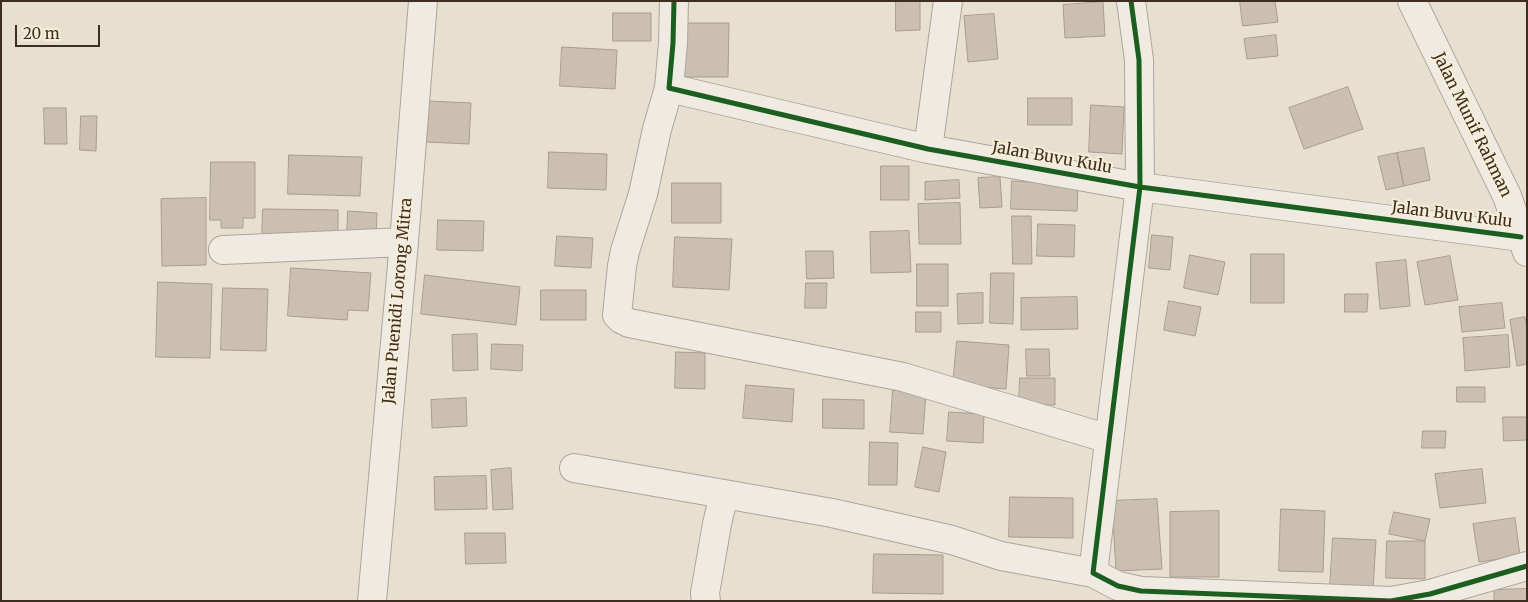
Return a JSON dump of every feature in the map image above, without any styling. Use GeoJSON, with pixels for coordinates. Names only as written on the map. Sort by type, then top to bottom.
{"type":"FeatureCollection","features":[{"type":"Feature","properties":{"kind":"street","name":"Jalan Puenidi Lorong Mitra"},"geometry":{"type":"LineString","coordinates":[[372,601],[404,242],[422,1]]}},
{"type":"Feature","properties":{"kind":"street"},"geometry":{"type":"LineString","coordinates":[[674,1],[674,43],[669,88],[656,129],[643,194],[622,266],[617,315],[629,324],[902,377],[1110,439]]}},
{"type":"Feature","properties":{"kind":"street"},"geometry":{"type":"LineString","coordinates":[[928,149],[948,1]]}},
{"type":"Feature","properties":{"kind":"street"},"geometry":{"type":"LineString","coordinates":[[1094,573],[1140,186],[1139,60],[1131,1]]}},
{"type":"Feature","properties":{"kind":"street","name":"Jalan Munif Rahman"},"geometry":{"type":"LineString","coordinates":[[1412,1],[1507,196],[1524,244]]}},
{"type":"Feature","properties":{"kind":"street","name":"Jalan Buvu Kulu"},"geometry":{"type":"LineString","coordinates":[[669,88],[928,149],[1140,186],[1524,244]]}},
{"type":"Feature","properties":{"kind":"street"},"geometry":{"type":"LineString","coordinates":[[223,250],[404,242]]}},
{"type":"Feature","properties":{"kind":"street"},"geometry":{"type":"LineString","coordinates":[[574,468],[832,513],[952,540],[1001,556],[1094,573],[1118,586],[1141,591],[1391,601],[1430,594],[1527,566]]}},
{"type":"Feature","properties":{"kind":"street"},"geometry":{"type":"LineString","coordinates":[[706,601],[717,524],[724,494]]}},
{"type":"Feature","properties":{"kind":"building"},"geometry":{"type":"Polygon","coordinates":[[[896,1],[920,1],[920,30],[896,31],[896,1]]]}},
{"type":"Feature","properties":{"kind":"building"},"geometry":{"type":"Polygon","coordinates":[[[1240,1],[1275,1],[1278,22],[1243,26],[1240,1]]]}},
{"type":"Feature","properties":{"kind":"building"},"geometry":{"type":"Polygon","coordinates":[[[1103,2],[1105,36],[1065,38],[1063,5],[1103,2]]]}},
{"type":"Feature","properties":{"kind":"building"},"geometry":{"type":"Polygon","coordinates":[[[613,13],[651,13],[651,41],[613,41],[613,13]]]}},
{"type":"Feature","properties":{"kind":"building"},"geometry":{"type":"Polygon","coordinates":[[[994,14],[998,59],[968,62],[964,16],[994,14]]]}},
{"type":"Feature","properties":{"kind":"building"},"geometry":{"type":"Polygon","coordinates":[[[685,23],[729,23],[728,77],[684,77],[685,23]]]}},
{"type":"Feature","properties":{"kind":"building"},"geometry":{"type":"Polygon","coordinates":[[[1276,35],[1278,56],[1247,59],[1244,39],[1276,35]]]}},
{"type":"Feature","properties":{"kind":"building"},"geometry":{"type":"Polygon","coordinates":[[[562,47],[617,50],[615,89],[560,86],[562,47]]]}},
{"type":"Feature","properties":{"kind":"building"},"geometry":{"type":"Polygon","coordinates":[[[1348,87],[1363,129],[1304,149],[1289,108],[1348,87]]]}},
{"type":"Feature","properties":{"kind":"building"},"geometry":{"type":"Polygon","coordinates":[[[1028,98],[1072,98],[1072,125],[1028,125],[1028,98]]]}},
{"type":"Feature","properties":{"kind":"building"},"geometry":{"type":"Polygon","coordinates":[[[428,101],[471,103],[469,144],[426,142],[428,101]]]}},
{"type":"Feature","properties":{"kind":"building"},"geometry":{"type":"Polygon","coordinates":[[[1091,105],[1124,107],[1122,154],[1089,152],[1091,105]]]}},
{"type":"Feature","properties":{"kind":"building"},"geometry":{"type":"Polygon","coordinates":[[[44,108],[66,108],[67,144],[45,144],[44,108]]]}},
{"type":"Feature","properties":{"kind":"building"},"geometry":{"type":"Polygon","coordinates":[[[81,116],[97,116],[96,151],[80,150],[81,116]]]}},
{"type":"Feature","properties":{"kind":"building"},"geometry":{"type":"Polygon","coordinates":[[[1424,148],[1430,180],[1404,186],[1397,153],[1424,148]]]}},
{"type":"Feature","properties":{"kind":"building"},"geometry":{"type":"Polygon","coordinates":[[[549,152],[607,154],[606,190],[548,188],[549,152]]]}},
{"type":"Feature","properties":{"kind":"building"},"geometry":{"type":"Polygon","coordinates":[[[1397,153],[1404,186],[1386,190],[1378,157],[1397,153]]]}},
{"type":"Feature","properties":{"kind":"building"},"geometry":{"type":"Polygon","coordinates":[[[289,155],[362,157],[360,196],[288,194],[289,155]]]}},
{"type":"Feature","properties":{"kind":"building"},"geometry":{"type":"Polygon","coordinates":[[[211,162],[255,162],[255,218],[243,218],[243,228],[221,228],[221,220],[210,220],[211,162]]]}},
{"type":"Feature","properties":{"kind":"building"},"geometry":{"type":"Polygon","coordinates":[[[881,166],[909,166],[909,200],[881,200],[881,166]]]}},
{"type":"Feature","properties":{"kind":"building"},"geometry":{"type":"Polygon","coordinates":[[[1000,177],[1002,207],[980,208],[978,178],[1000,177]]]}},
{"type":"Feature","properties":{"kind":"building"},"geometry":{"type":"Polygon","coordinates":[[[959,180],[960,198],[925,200],[925,182],[959,180]]]}},
{"type":"Feature","properties":{"kind":"building"},"geometry":{"type":"Polygon","coordinates":[[[1012,181],[1078,184],[1077,211],[1011,209],[1012,181]]]}},
{"type":"Feature","properties":{"kind":"building"},"geometry":{"type":"Polygon","coordinates":[[[672,183],[721,183],[721,223],[672,223],[672,183]]]}},
{"type":"Feature","properties":{"kind":"building"},"geometry":{"type":"Polygon","coordinates":[[[206,198],[206,265],[162,266],[161,199],[206,198]]]}},
{"type":"Feature","properties":{"kind":"building"},"geometry":{"type":"Polygon","coordinates":[[[960,203],[961,244],[919,244],[918,204],[960,203]]]}},
{"type":"Feature","properties":{"kind":"building"},"geometry":{"type":"Polygon","coordinates":[[[263,209],[338,210],[338,241],[262,240],[263,209]]]}},
{"type":"Feature","properties":{"kind":"building"},"geometry":{"type":"Polygon","coordinates":[[[348,211],[377,213],[376,239],[347,237],[348,211]]]}},
{"type":"Feature","properties":{"kind":"building"},"geometry":{"type":"Polygon","coordinates":[[[1012,216],[1031,216],[1032,264],[1013,264],[1012,216]]]}},
{"type":"Feature","properties":{"kind":"building"},"geometry":{"type":"Polygon","coordinates":[[[438,220],[484,221],[483,251],[437,250],[438,220]]]}},
{"type":"Feature","properties":{"kind":"building"},"geometry":{"type":"Polygon","coordinates":[[[1038,224],[1075,225],[1074,257],[1037,256],[1038,224]]]}},
{"type":"Feature","properties":{"kind":"building"},"geometry":{"type":"Polygon","coordinates":[[[909,231],[911,272],[871,273],[870,232],[909,231]]]}},
{"type":"Feature","properties":{"kind":"building"},"geometry":{"type":"Polygon","coordinates":[[[1152,235],[1173,237],[1170,270],[1149,268],[1152,235]]]}},
{"type":"Feature","properties":{"kind":"building"},"geometry":{"type":"Polygon","coordinates":[[[557,236],[593,238],[591,268],[555,266],[557,236]]]}},
{"type":"Feature","properties":{"kind":"building"},"geometry":{"type":"Polygon","coordinates":[[[675,237],[732,239],[729,290],[673,287],[675,237]]]}},
{"type":"Feature","properties":{"kind":"building"},"geometry":{"type":"Polygon","coordinates":[[[806,251],[833,251],[834,278],[807,279],[806,251]]]}},
{"type":"Feature","properties":{"kind":"building"},"geometry":{"type":"Polygon","coordinates":[[[1251,254],[1284,254],[1284,303],[1251,303],[1251,254]]]}},
{"type":"Feature","properties":{"kind":"building"},"geometry":{"type":"Polygon","coordinates":[[[1190,255],[1225,262],[1218,295],[1184,288],[1190,255]]]}},
{"type":"Feature","properties":{"kind":"building"},"geometry":{"type":"Polygon","coordinates":[[[1450,256],[1458,300],[1425,305],[1417,262],[1450,256]]]}},
{"type":"Feature","properties":{"kind":"building"},"geometry":{"type":"Polygon","coordinates":[[[1406,260],[1410,306],[1380,309],[1376,263],[1406,260]]]}},
{"type":"Feature","properties":{"kind":"building"},"geometry":{"type":"Polygon","coordinates":[[[917,264],[948,264],[948,306],[917,306],[917,264]]]}},
{"type":"Feature","properties":{"kind":"building"},"geometry":{"type":"Polygon","coordinates":[[[291,268],[371,273],[368,311],[348,310],[347,320],[288,316],[291,268]]]}},
{"type":"Feature","properties":{"kind":"building"},"geometry":{"type":"Polygon","coordinates":[[[991,273],[1014,273],[1013,324],[990,323],[991,273]]]}},
{"type":"Feature","properties":{"kind":"building"},"geometry":{"type":"Polygon","coordinates":[[[425,275],[520,287],[516,325],[421,314],[425,275]]]}},
{"type":"Feature","properties":{"kind":"building"},"geometry":{"type":"Polygon","coordinates":[[[158,282],[212,284],[210,358],[156,357],[158,282]]]}},
{"type":"Feature","properties":{"kind":"building"},"geometry":{"type":"Polygon","coordinates":[[[806,283],[827,283],[826,308],[805,308],[806,283]]]}},
{"type":"Feature","properties":{"kind":"building"},"geometry":{"type":"Polygon","coordinates":[[[223,288],[268,289],[266,351],[221,350],[223,288]]]}},
{"type":"Feature","properties":{"kind":"building"},"geometry":{"type":"Polygon","coordinates":[[[541,290],[586,290],[586,320],[541,320],[541,290]]]}},
{"type":"Feature","properties":{"kind":"building"},"geometry":{"type":"Polygon","coordinates":[[[983,293],[983,323],[958,324],[957,294],[983,293]]]}},
{"type":"Feature","properties":{"kind":"building"},"geometry":{"type":"Polygon","coordinates":[[[1345,294],[1368,294],[1367,312],[1345,312],[1345,294]]]}},
{"type":"Feature","properties":{"kind":"building"},"geometry":{"type":"Polygon","coordinates":[[[1077,297],[1078,329],[1021,330],[1021,298],[1077,297]]]}},
{"type":"Feature","properties":{"kind":"building"},"geometry":{"type":"Polygon","coordinates":[[[1169,301],[1201,307],[1195,336],[1164,330],[1169,301]]]}},
{"type":"Feature","properties":{"kind":"building"},"geometry":{"type":"Polygon","coordinates":[[[1502,303],[1505,328],[1462,332],[1459,307],[1502,303]]]}},
{"type":"Feature","properties":{"kind":"building"},"geometry":{"type":"Polygon","coordinates":[[[916,312],[941,312],[941,332],[916,332],[916,312]]]}},
{"type":"Feature","properties":{"kind":"building"},"geometry":{"type":"Polygon","coordinates":[[[1525,317],[1527,328],[1527,364],[1517,366],[1510,320],[1525,317]]]}},
{"type":"Feature","properties":{"kind":"building"},"geometry":{"type":"Polygon","coordinates":[[[477,334],[478,370],[453,371],[452,335],[477,334]]]}},
{"type":"Feature","properties":{"kind":"building"},"geometry":{"type":"Polygon","coordinates":[[[1508,335],[1510,367],[1465,371],[1463,338],[1508,335]]]}},
{"type":"Feature","properties":{"kind":"building"},"geometry":{"type":"Polygon","coordinates":[[[957,341],[1009,345],[1006,389],[953,385],[957,341]]]}},
{"type":"Feature","properties":{"kind":"building"},"geometry":{"type":"Polygon","coordinates":[[[492,344],[523,345],[522,371],[491,369],[492,344]]]}},
{"type":"Feature","properties":{"kind":"building"},"geometry":{"type":"Polygon","coordinates":[[[1026,349],[1049,349],[1050,376],[1027,376],[1026,349]]]}},
{"type":"Feature","properties":{"kind":"building"},"geometry":{"type":"Polygon","coordinates":[[[676,352],[705,353],[705,389],[675,388],[676,352]]]}},
{"type":"Feature","properties":{"kind":"building"},"geometry":{"type":"Polygon","coordinates":[[[1020,378],[1055,378],[1055,405],[1019,404],[1020,378]]]}},
{"type":"Feature","properties":{"kind":"building"},"geometry":{"type":"Polygon","coordinates":[[[746,385],[794,389],[792,422],[743,418],[746,385]]]}},
{"type":"Feature","properties":{"kind":"building"},"geometry":{"type":"Polygon","coordinates":[[[1457,387],[1485,387],[1485,402],[1457,402],[1457,387]]]}},
{"type":"Feature","properties":{"kind":"building"},"geometry":{"type":"Polygon","coordinates":[[[893,390],[926,393],[923,434],[890,432],[893,390]]]}},
{"type":"Feature","properties":{"kind":"building"},"geometry":{"type":"Polygon","coordinates":[[[466,398],[467,426],[432,428],[431,400],[466,398]]]}},
{"type":"Feature","properties":{"kind":"building"},"geometry":{"type":"Polygon","coordinates":[[[823,399],[864,400],[864,429],[823,428],[823,399]]]}},
{"type":"Feature","properties":{"kind":"building"},"geometry":{"type":"Polygon","coordinates":[[[949,412],[984,414],[983,443],[947,441],[949,412]]]}},
{"type":"Feature","properties":{"kind":"building"},"geometry":{"type":"Polygon","coordinates":[[[1503,417],[1527,417],[1527,440],[1504,441],[1503,417]]]}},
{"type":"Feature","properties":{"kind":"building"},"geometry":{"type":"Polygon","coordinates":[[[1423,431],[1446,431],[1445,448],[1422,448],[1423,431]]]}},
{"type":"Feature","properties":{"kind":"building"},"geometry":{"type":"Polygon","coordinates":[[[870,442],[898,443],[897,485],[869,485],[870,442]]]}},
{"type":"Feature","properties":{"kind":"building"},"geometry":{"type":"Polygon","coordinates":[[[923,447],[946,452],[939,492],[915,487],[923,447]]]}},
{"type":"Feature","properties":{"kind":"building"},"geometry":{"type":"Polygon","coordinates":[[[511,468],[513,509],[493,510],[491,470],[511,468]]]}},
{"type":"Feature","properties":{"kind":"building"},"geometry":{"type":"Polygon","coordinates":[[[1482,469],[1486,503],[1440,508],[1435,474],[1482,469]]]}},
{"type":"Feature","properties":{"kind":"building"},"geometry":{"type":"Polygon","coordinates":[[[486,476],[487,509],[435,510],[434,477],[486,476]]]}},
{"type":"Feature","properties":{"kind":"building"},"geometry":{"type":"Polygon","coordinates":[[[1010,497],[1073,498],[1073,538],[1009,537],[1010,497]]]}},
{"type":"Feature","properties":{"kind":"building"},"geometry":{"type":"Polygon","coordinates":[[[1157,499],[1162,569],[1116,571],[1112,501],[1157,499]]]}},
{"type":"Feature","properties":{"kind":"building"},"geometry":{"type":"Polygon","coordinates":[[[1281,509],[1325,511],[1323,572],[1279,571],[1281,509]]]}},
{"type":"Feature","properties":{"kind":"building"},"geometry":{"type":"Polygon","coordinates":[[[1219,511],[1219,577],[1170,577],[1170,512],[1219,511]]]}},
{"type":"Feature","properties":{"kind":"building"},"geometry":{"type":"Polygon","coordinates":[[[1394,512],[1430,519],[1425,541],[1389,534],[1394,512]]]}},
{"type":"Feature","properties":{"kind":"building"},"geometry":{"type":"Polygon","coordinates":[[[1515,518],[1520,556],[1479,562],[1473,524],[1515,518]]]}},
{"type":"Feature","properties":{"kind":"building"},"geometry":{"type":"Polygon","coordinates":[[[465,533],[505,533],[506,563],[466,564],[465,533]]]}},
{"type":"Feature","properties":{"kind":"building"},"geometry":{"type":"Polygon","coordinates":[[[1333,538],[1376,540],[1373,590],[1330,587],[1333,538]]]}},
{"type":"Feature","properties":{"kind":"building"},"geometry":{"type":"Polygon","coordinates":[[[1387,541],[1425,541],[1425,579],[1386,578],[1387,541]]]}},
{"type":"Feature","properties":{"kind":"building"},"geometry":{"type":"Polygon","coordinates":[[[874,554],[943,555],[943,594],[873,593],[874,554]]]}},
{"type":"Feature","properties":{"kind":"building"},"geometry":{"type":"Polygon","coordinates":[[[1527,589],[1527,601],[1494,601],[1494,590],[1527,589]]]}},
{"type":"Feature","properties":{"kind":"cycle path"},"geometry":{"type":"LineString","coordinates":[[674,1],[669,88],[928,149],[1140,187],[1521,237]]}},
{"type":"Feature","properties":{"kind":"cycle path"},"geometry":{"type":"LineString","coordinates":[[1131,1],[1139,60],[1140,187],[1093,573],[1118,586],[1141,591],[1391,601],[1430,594],[1527,566]]}}]}
